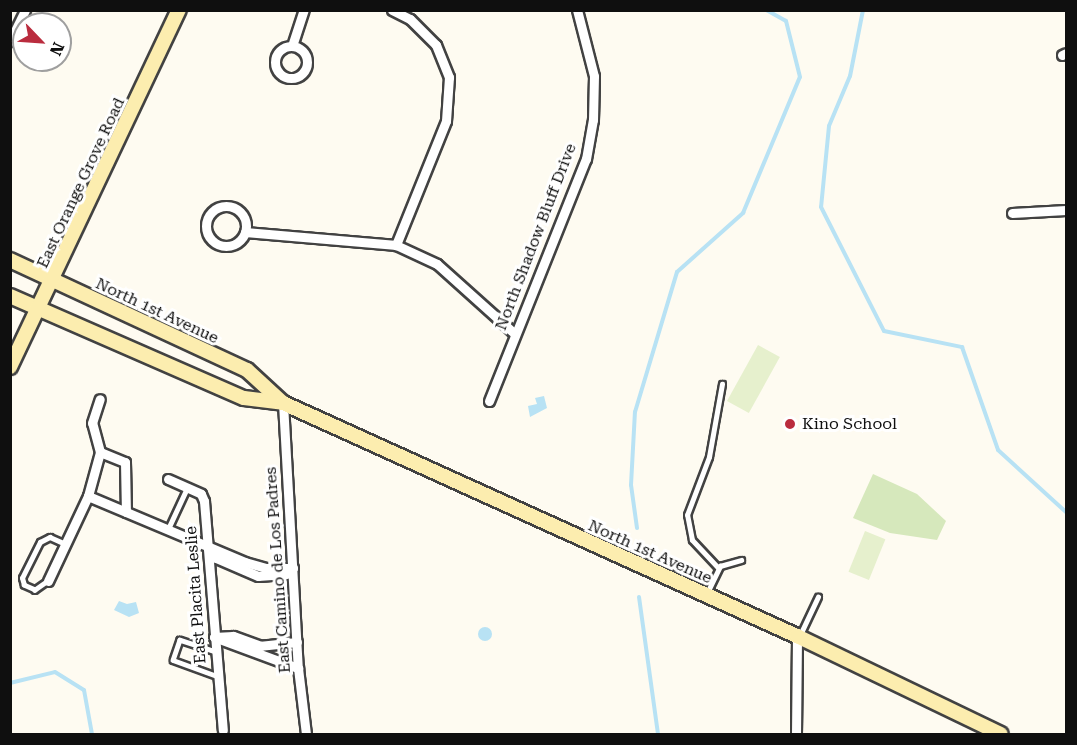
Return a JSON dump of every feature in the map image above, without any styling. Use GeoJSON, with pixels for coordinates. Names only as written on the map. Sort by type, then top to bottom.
{"type":"FeatureCollection","features":[{"type":"Feature","properties":{"kind":"main road","name":"East Orange Grove Road"},"geometry":{"type":"LineString","coordinates":[[10,367],[54,282],[179,10]]}},
{"type":"Feature","properties":{"kind":"main road","name":"North 1st Avenue"},"geometry":{"type":"LineString","coordinates":[[10,261],[247,370],[283,403]]}},
{"type":"Feature","properties":{"kind":"main road","name":"North 1st Avenue"},"geometry":{"type":"LineString","coordinates":[[10,296],[244,398],[283,403],[798,637],[1001,735]]}},
{"type":"Feature","properties":{"kind":"street"},"geometry":{"type":"LineString","coordinates":[[10,40],[26,10]]}},
{"type":"Feature","properties":{"kind":"street"},"geometry":{"type":"LineString","coordinates":[[292,46],[304,10]]}},
{"type":"Feature","properties":{"kind":"street"},"geometry":{"type":"LineString","coordinates":[[392,10],[410,19],[436,45],[449,77],[446,121],[396,244]]}},
{"type":"Feature","properties":{"kind":"street","name":"North Shadow Bluff Drive"},"geometry":{"type":"LineString","coordinates":[[489,401],[586,159],[593,120],[594,76],[578,10]]}},
{"type":"Feature","properties":{"kind":"street"},"geometry":{"type":"LineString","coordinates":[[232,207],[242,214],[245,232],[237,243],[224,246],[208,235],[207,221],[214,210],[232,207]]}},
{"type":"Feature","properties":{"kind":"street"},"geometry":{"type":"LineString","coordinates":[[1012,213],[1066,210]]}},
{"type":"Feature","properties":{"kind":"street"},"geometry":{"type":"LineString","coordinates":[[245,232],[396,244],[437,264],[515,334]]}},
{"type":"Feature","properties":{"kind":"street"},"geometry":{"type":"LineString","coordinates":[[48,581],[88,496],[100,452],[92,423],[100,399]]}},
{"type":"Feature","properties":{"kind":"street","name":"East Camino de Los Padres"},"geometry":{"type":"LineString","coordinates":[[283,403],[298,668],[306,735]]}},
{"type":"Feature","properties":{"kind":"street"},"geometry":{"type":"LineString","coordinates":[[100,452],[125,462],[126,512]]}},
{"type":"Feature","properties":{"kind":"street","name":"East Placita Leslie"},"geometry":{"type":"LineString","coordinates":[[168,479],[201,494],[204,501],[223,730]]}},
{"type":"Feature","properties":{"kind":"street"},"geometry":{"type":"LineString","coordinates":[[88,496],[209,548],[216,558],[258,576],[286,574],[292,568]]}},
{"type":"Feature","properties":{"kind":"street"},"geometry":{"type":"LineString","coordinates":[[214,638],[232,636],[261,646],[297,642]]}},
{"type":"Feature","properties":{"kind":"street"},"geometry":{"type":"LineString","coordinates":[[796,735],[798,637]]}},
{"type":"Feature","properties":{"kind":"street"},"geometry":{"type":"LineString","coordinates":[[214,638],[298,668]]}},
{"type":"Feature","properties":{"kind":"lane"},"geometry":{"type":"LineString","coordinates":[[718,568],[692,540],[687,515],[709,458],[722,384]]}},
{"type":"Feature","properties":{"kind":"lane"},"geometry":{"type":"LineString","coordinates":[[168,530],[187,488]]}},
{"type":"Feature","properties":{"kind":"lane"},"geometry":{"type":"LineString","coordinates":[[48,581],[34,590],[24,585],[22,578],[40,542],[50,537],[66,544]]}},
{"type":"Feature","properties":{"kind":"lane"},"geometry":{"type":"LineString","coordinates":[[706,595],[718,568],[741,560]]}},
{"type":"Feature","properties":{"kind":"lane"},"geometry":{"type":"LineString","coordinates":[[798,637],[819,597]]}},
{"type":"Feature","properties":{"kind":"lane"},"geometry":{"type":"LineString","coordinates":[[216,652],[180,640],[173,660],[218,676]]}},
{"type":"Feature","properties":{"kind":"green space"},"geometry":{"type":"Polygon","coordinates":[[[758,345],[780,357],[749,413],[727,401],[758,345]]]}},
{"type":"Feature","properties":{"kind":"green space"},"geometry":{"type":"Polygon","coordinates":[[[873,474],[917,494],[946,521],[937,540],[890,533],[853,518],[873,474]]]}},
{"type":"Feature","properties":{"kind":"green space"},"geometry":{"type":"Polygon","coordinates":[[[865,531],[885,539],[869,580],[849,572],[865,531]]]}},
{"type":"Feature","properties":{"kind":"water"},"geometry":{"type":"Polygon","coordinates":[[[544,396],[547,408],[530,417],[528,406],[537,404],[535,398],[544,396]]]}},
{"type":"Feature","properties":{"kind":"water"},"geometry":{"type":"Polygon","coordinates":[[[119,601],[127,604],[136,602],[139,613],[129,617],[114,610],[119,601]]]}},
{"type":"Feature","properties":{"kind":"water"},"geometry":{"type":"Polygon","coordinates":[[[485,627],[490,629],[492,634],[490,639],[485,641],[480,639],[478,634],[480,629],[485,627]]]}},
{"type":"Feature","properties":{"kind":"waterway"},"geometry":{"type":"LineString","coordinates":[[708,10],[750,10]]}},
{"type":"Feature","properties":{"kind":"waterway"},"geometry":{"type":"LineString","coordinates":[[637,528],[631,485],[635,412],[677,272],[743,213],[800,77],[786,21],[766,10]]}},
{"type":"Feature","properties":{"kind":"waterway"},"geometry":{"type":"LineString","coordinates":[[863,10],[850,76],[829,126],[821,207],[884,331],[962,347],[998,450],[1066,512]]}},
{"type":"Feature","properties":{"kind":"waterway"},"geometry":{"type":"LineString","coordinates":[[639,597],[658,734]]}},
{"type":"Feature","properties":{"kind":"waterway"},"geometry":{"type":"LineString","coordinates":[[10,683],[55,672],[84,690],[92,734]]}},
{"type":"Feature","properties":{"kind":"place","name":"Kino School"},"geometry":{"type":"Point","coordinates":[790,424]}}]}
